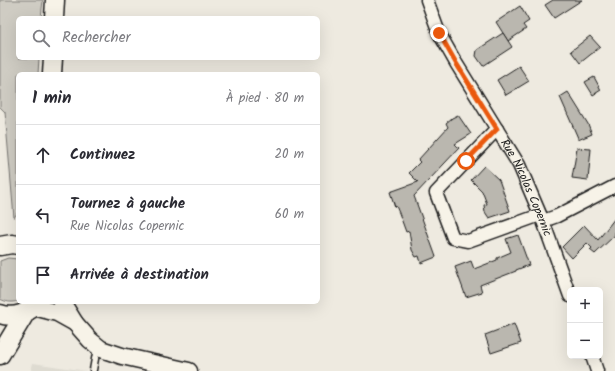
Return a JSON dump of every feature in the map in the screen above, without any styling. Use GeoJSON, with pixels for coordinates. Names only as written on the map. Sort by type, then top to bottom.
{"type":"FeatureCollection","features":[{"type":"Feature","properties":{"kind":"main road"},"geometry":{"type":"LineString","coordinates":[[54,0],[54,16]]}},
{"type":"Feature","properties":{"kind":"main road"},"geometry":{"type":"LineString","coordinates":[[52,72],[53,60]]}},
{"type":"Feature","properties":{"kind":"main road"},"geometry":{"type":"LineString","coordinates":[[0,314],[15,315],[33,307]]}},
{"type":"Feature","properties":{"kind":"main road"},"geometry":{"type":"LineString","coordinates":[[0,355],[33,307]]}},
{"type":"Feature","properties":{"kind":"street","name":"Rue Nicolas Copernic"},"geometry":{"type":"LineString","coordinates":[[427,0],[439,33],[519,165],[541,218],[567,288]]}},
{"type":"Feature","properties":{"kind":"street"},"geometry":{"type":"LineString","coordinates":[[497,129],[436,193],[453,238],[468,241],[541,218],[557,216],[615,186]]}},
{"type":"Feature","properties":{"kind":"street"},"geometry":{"type":"LineString","coordinates":[[63,304],[75,323],[90,340],[101,349],[122,356],[189,371]]}},
{"type":"Feature","properties":{"kind":"street"},"geometry":{"type":"LineString","coordinates":[[33,307],[57,313],[75,323]]}},
{"type":"Feature","properties":{"kind":"street"},"geometry":{"type":"LineString","coordinates":[[593,359],[597,371]]}},
{"type":"Feature","properties":{"kind":"lane"},"geometry":{"type":"LineString","coordinates":[[93,370],[98,346]]}},
{"type":"Feature","properties":{"kind":"shaded area"},"geometry":{"type":"Polygon","coordinates":[[[0,0],[43,0],[41,16],[16,16],[16,60],[39,60],[38,72],[16,72],[16,214],[14,218],[5,112],[0,107],[0,0]]]}},
{"type":"Feature","properties":{"kind":"shaded area"},"geometry":{"type":"Polygon","coordinates":[[[8,258],[16,259],[16,301],[0,299],[0,261],[8,258]]]}},
{"type":"Feature","properties":{"kind":"shaded area"},"geometry":{"type":"Polygon","coordinates":[[[33,363],[87,371],[31,371],[33,363]]]}},
{"type":"Feature","properties":{"kind":"building"},"geometry":{"type":"Polygon","coordinates":[[[553,0],[582,0],[554,18],[545,5],[553,0]]]}},
{"type":"Feature","properties":{"kind":"building"},"geometry":{"type":"Polygon","coordinates":[[[520,6],[529,21],[523,25],[526,29],[508,41],[496,22],[520,6]]]}},
{"type":"Feature","properties":{"kind":"building"},"geometry":{"type":"Polygon","coordinates":[[[503,33],[512,47],[483,66],[476,56],[477,50],[503,33]]]}},
{"type":"Feature","properties":{"kind":"building"},"geometry":{"type":"Polygon","coordinates":[[[590,36],[600,47],[580,63],[571,51],[590,36]]]}},
{"type":"Feature","properties":{"kind":"building"},"geometry":{"type":"Polygon","coordinates":[[[519,66],[529,81],[506,95],[497,80],[519,66]]]}},
{"type":"Feature","properties":{"kind":"building"},"geometry":{"type":"Polygon","coordinates":[[[594,77],[601,90],[593,95],[585,82],[594,77]]]}},
{"type":"Feature","properties":{"kind":"building"},"geometry":{"type":"Polygon","coordinates":[[[568,92],[588,124],[592,134],[578,140],[560,97],[568,92]]]}},
{"type":"Feature","properties":{"kind":"building"},"geometry":{"type":"Polygon","coordinates":[[[458,115],[471,134],[455,144],[459,148],[414,196],[436,257],[421,263],[419,256],[416,257],[412,250],[409,231],[406,232],[390,192],[418,182],[409,173],[420,162],[418,160],[448,127],[446,123],[458,115]]]}},
{"type":"Feature","properties":{"kind":"building"},"geometry":{"type":"Polygon","coordinates":[[[577,148],[591,149],[588,180],[572,178],[577,148]]]}},
{"type":"Feature","properties":{"kind":"building"},"geometry":{"type":"Polygon","coordinates":[[[484,166],[499,180],[510,211],[489,218],[485,212],[484,205],[487,204],[482,191],[471,180],[484,166]]]}},
{"type":"Feature","properties":{"kind":"building"},"geometry":{"type":"Polygon","coordinates":[[[615,218],[615,235],[595,254],[590,250],[592,248],[587,243],[572,258],[562,247],[584,225],[598,240],[615,218]]]}},
{"type":"Feature","properties":{"kind":"building"},"geometry":{"type":"Polygon","coordinates":[[[518,235],[529,265],[480,285],[482,292],[466,297],[455,267],[471,261],[474,269],[497,260],[497,258],[511,252],[506,239],[518,235]]]}},
{"type":"Feature","properties":{"kind":"building"},"geometry":{"type":"Polygon","coordinates":[[[514,324],[521,343],[491,353],[485,335],[514,324]]]}},
{"type":"Feature","properties":{"kind":"route"},"geometry":{"type":"LineString","coordinates":[[439,33],[497,129],[466,161]]}}]}
